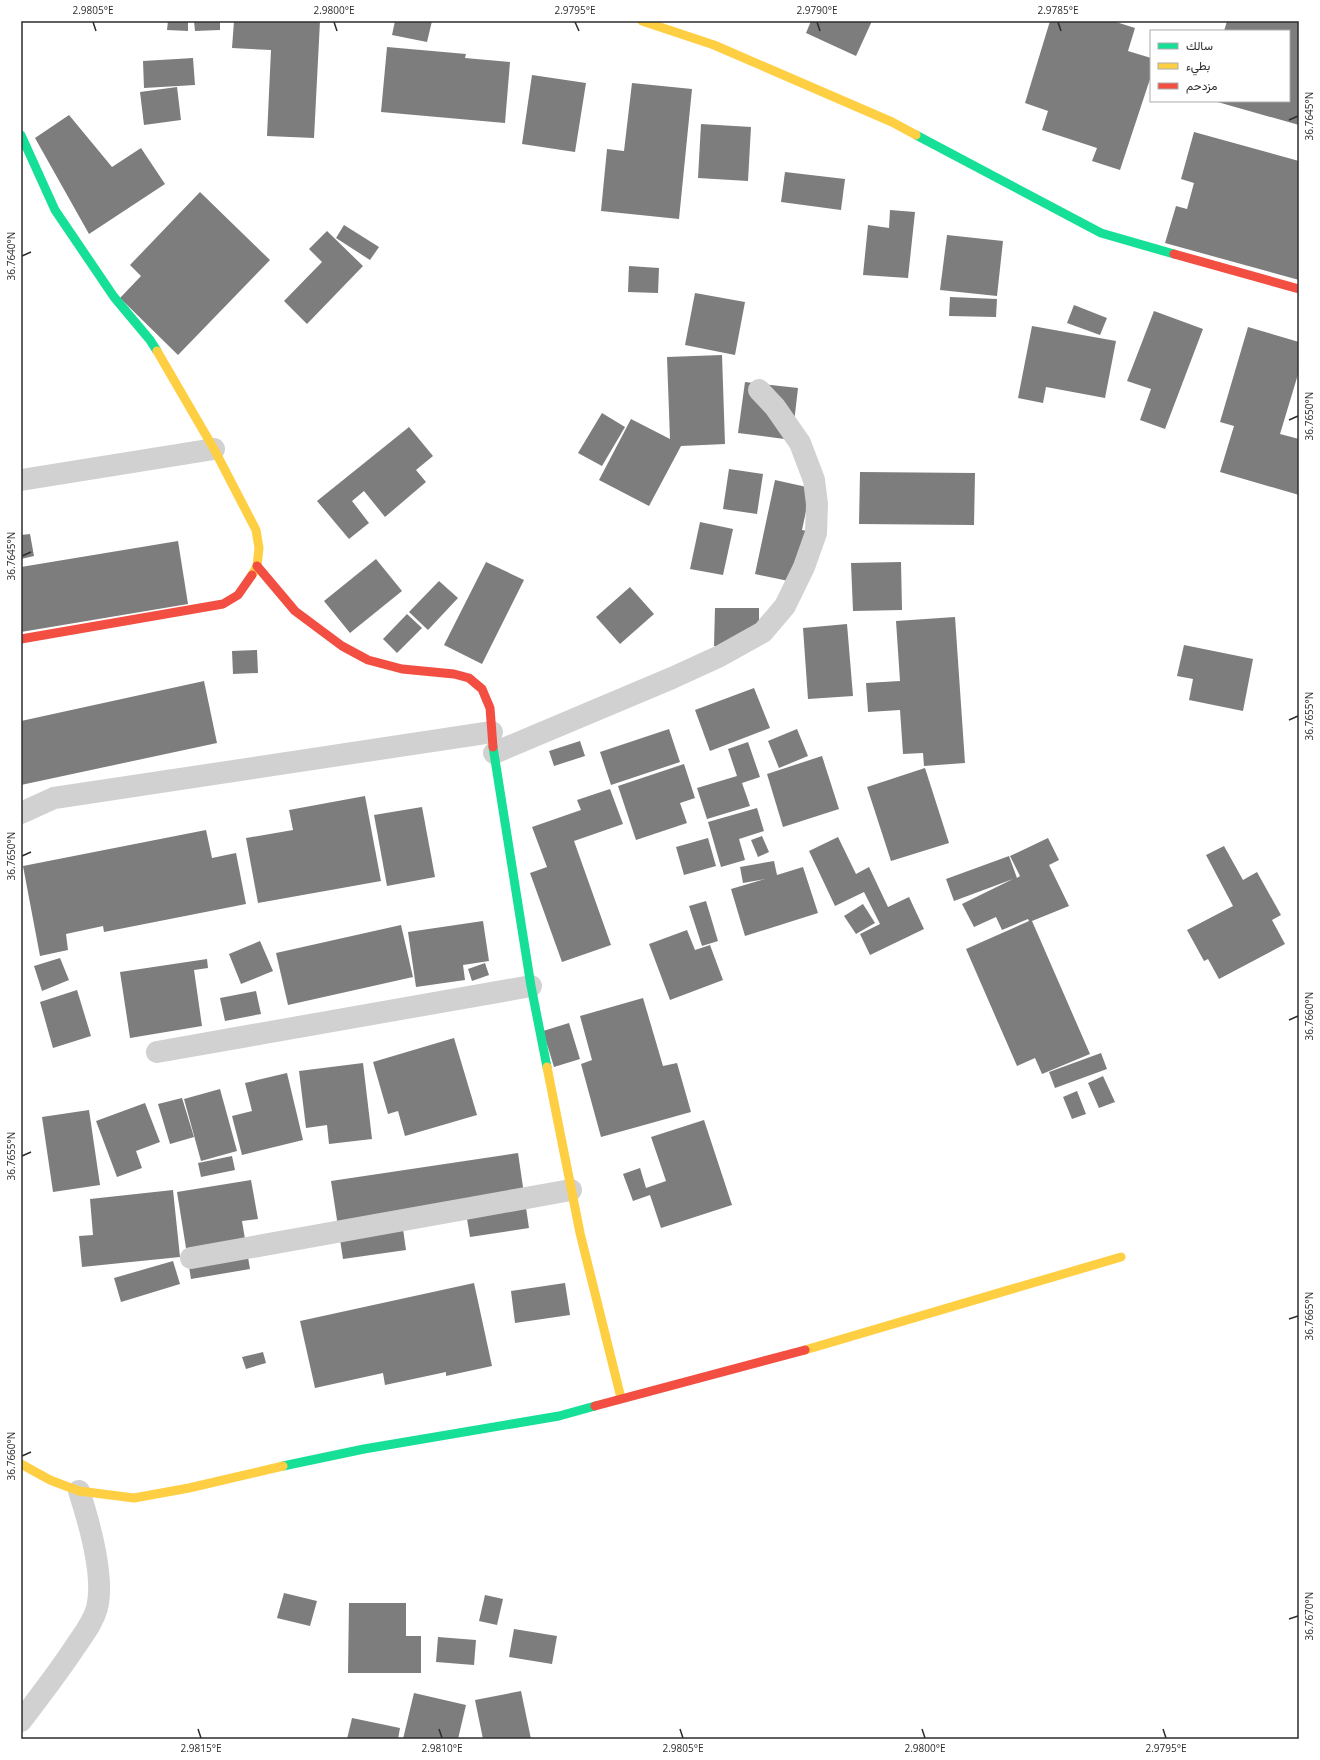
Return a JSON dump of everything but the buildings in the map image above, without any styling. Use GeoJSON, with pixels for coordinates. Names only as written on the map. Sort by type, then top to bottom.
{"type":"FeatureCollection","features":[{"type":"Feature","properties":{"kind":"street"},"geometry":{"type":"LineString","coordinates":[[642,21],[714,45],[892,122],[1101,233],[1299,290]]}},
{"type":"Feature","properties":{"kind":"street"},"geometry":{"type":"LineString","coordinates":[[21,135],[27,159],[55,210],[114,297],[150,340],[214,449],[256,530],[259,548],[257,566],[249,581],[238,595],[223,604],[21,639]]}},
{"type":"Feature","properties":{"kind":"street"},"geometry":{"type":"LineString","coordinates":[[494,753],[569,723],[720,656],[763,632],[785,606],[804,567],[816,533],[817,504],[814,480],[800,442],[775,407],[759,390]]}},
{"type":"Feature","properties":{"kind":"street"},"geometry":{"type":"LineString","coordinates":[[21,480],[214,449]]}},
{"type":"Feature","properties":{"kind":"street"},"geometry":{"type":"LineString","coordinates":[[257,566],[295,611],[342,646],[368,660],[402,669],[454,674],[469,678],[482,689],[490,708],[494,753],[531,986],[580,1233],[621,1398]]}},
{"type":"Feature","properties":{"kind":"street"},"geometry":{"type":"LineString","coordinates":[[21,813],[54,798],[492,732]]}},
{"type":"Feature","properties":{"kind":"street"},"geometry":{"type":"LineString","coordinates":[[157,1052],[531,986]]}},
{"type":"Feature","properties":{"kind":"street"},"geometry":{"type":"LineString","coordinates":[[191,1258],[571,1190]]}},
{"type":"Feature","properties":{"kind":"street"},"geometry":{"type":"LineString","coordinates":[[21,1464],[50,1480],[79,1491],[134,1498],[189,1488],[266,1469],[364,1449],[559,1416],[621,1398],[820,1346],[1121,1257]]}},
{"type":"Feature","properties":{"kind":"street"},"geometry":{"type":"LineString","coordinates":[[21,1721],[60,1669],[92,1621],[97,1606],[99,1585],[96,1558],[88,1519],[79,1491]]}},
{"type":"Feature","properties":{"kind":"traffic: fast"},"geometry":{"type":"LineString","coordinates":[[21,135],[55,210],[114,297],[150,340],[157,351]]}},
{"type":"Feature","properties":{"kind":"traffic: fast"},"geometry":{"type":"LineString","coordinates":[[916,135],[1101,233],[1174,254]]}},
{"type":"Feature","properties":{"kind":"traffic: fast"},"geometry":{"type":"LineString","coordinates":[[493,747],[531,986],[547,1067]]}},
{"type":"Feature","properties":{"kind":"traffic: fast"},"geometry":{"type":"LineString","coordinates":[[283,1466],[364,1449],[559,1416],[595,1406]]}},
{"type":"Feature","properties":{"kind":"traffic: slow"},"geometry":{"type":"LineString","coordinates":[[642,21],[714,45],[892,122],[916,135]]}},
{"type":"Feature","properties":{"kind":"traffic: slow"},"geometry":{"type":"LineString","coordinates":[[157,351],[214,449],[256,530],[259,548],[257,566],[252,575]]}},
{"type":"Feature","properties":{"kind":"traffic: slow"},"geometry":{"type":"LineString","coordinates":[[547,1067],[580,1233],[621,1398]]}},
{"type":"Feature","properties":{"kind":"traffic: slow"},"geometry":{"type":"LineString","coordinates":[[805,1350],[1121,1257]]}},
{"type":"Feature","properties":{"kind":"traffic: slow"},"geometry":{"type":"LineString","coordinates":[[21,1464],[50,1480],[79,1491],[134,1498],[189,1488],[283,1466]]}},
{"type":"Feature","properties":{"kind":"traffic: jam"},"geometry":{"type":"LineString","coordinates":[[1174,254],[1299,289]]}},
{"type":"Feature","properties":{"kind":"traffic: jam"},"geometry":{"type":"LineString","coordinates":[[257,566],[295,611],[342,646],[368,660],[402,669],[454,674],[469,678],[482,689],[490,708],[493,747]]}},
{"type":"Feature","properties":{"kind":"traffic: jam"},"geometry":{"type":"LineString","coordinates":[[21,639],[223,604],[238,595],[252,575]]}},
{"type":"Feature","properties":{"kind":"traffic: jam"},"geometry":{"type":"LineString","coordinates":[[595,1406],[805,1350]]}}]}
